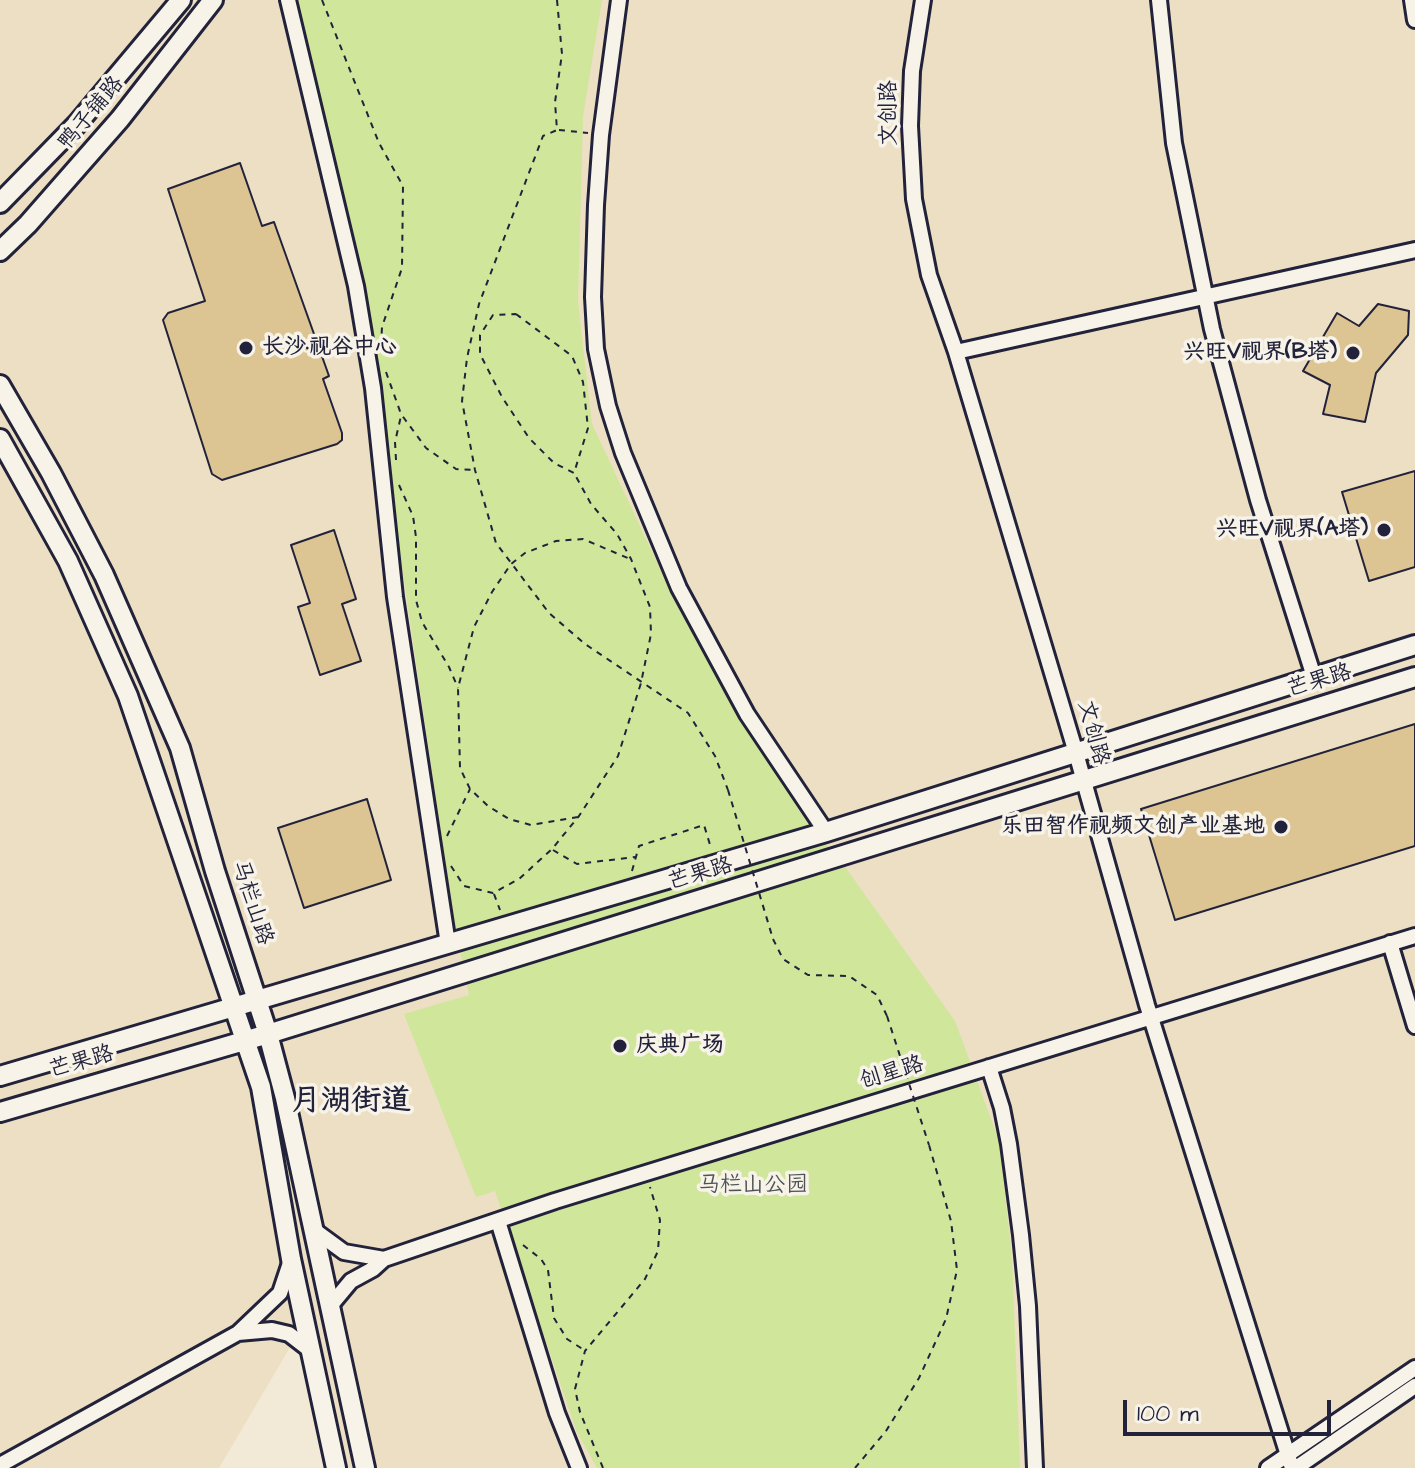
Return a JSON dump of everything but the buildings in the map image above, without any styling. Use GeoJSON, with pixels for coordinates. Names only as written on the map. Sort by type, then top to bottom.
{"type":"FeatureCollection","features":[{"type":"Feature","properties":{"kind":"main road","name":"鸭子铺路"},"geometry":{"type":"LineString","coordinates":[[0,203],[77,124],[181,0]]}},
{"type":"Feature","properties":{"kind":"main road","name":"鸭子铺路"},"geometry":{"type":"LineString","coordinates":[[0,251],[28,224],[120,119],[213,0]]}},
{"type":"Feature","properties":{"kind":"main road","name":"马栏山路"},"geometry":{"type":"LineString","coordinates":[[0,385],[51,473],[104,575],[180,748],[215,871],[268,1034],[365,1468]]}},
{"type":"Feature","properties":{"kind":"main road"},"geometry":{"type":"LineString","coordinates":[[0,439],[68,561],[128,696],[261,1087],[291,1259],[336,1468]]}},
{"type":"Feature","properties":{"kind":"main road","name":"芒果路"},"geometry":{"type":"LineString","coordinates":[[0,1076],[826,832],[1415,645]]}},
{"type":"Feature","properties":{"kind":"main road","name":"芒果路"},"geometry":{"type":"LineString","coordinates":[[0,1112],[268,1034],[1415,677]]}},
{"type":"Feature","properties":{"kind":"street"},"geometry":{"type":"LineString","coordinates":[[288,0],[356,286],[373,388],[395,597],[448,944]]}},
{"type":"Feature","properties":{"kind":"street"},"geometry":{"type":"LineString","coordinates":[[619,0],[601,135],[593,297],[596,349],[608,406],[651,523],[686,602],[747,714],[826,832]]}},
{"type":"Feature","properties":{"kind":"street","name":"文创路"},"geometry":{"type":"LineString","coordinates":[[923,0],[912,71],[910,126],[914,199],[929,275],[956,352],[1076,753],[1151,1018],[1293,1463]]}},
{"type":"Feature","properties":{"kind":"street"},"geometry":{"type":"LineString","coordinates":[[1159,0],[1174,143],[1205,296],[1258,500],[1314,677]]}},
{"type":"Feature","properties":{"kind":"street"},"geometry":{"type":"LineString","coordinates":[[1412,0],[1415,20]]}},
{"type":"Feature","properties":{"kind":"street"},"geometry":{"type":"LineString","coordinates":[[956,352],[1415,250]]}},
{"type":"Feature","properties":{"kind":"street","name":"创星路"},"geometry":{"type":"LineString","coordinates":[[384,1259],[646,1174],[1415,936]]}},
{"type":"Feature","properties":{"kind":"street"},"geometry":{"type":"LineString","coordinates":[[1390,943],[1415,1026]]}},
{"type":"Feature","properties":{"kind":"street"},"geometry":{"type":"LineString","coordinates":[[989,1067],[1009,1144],[1021,1235],[1028,1306],[1035,1468]]}},
{"type":"Feature","properties":{"kind":"street"},"geometry":{"type":"LineString","coordinates":[[498,1221],[557,1413],[579,1468]]}},
{"type":"Feature","properties":{"kind":"street"},"geometry":{"type":"LineString","coordinates":[[314,1230],[344,1252],[384,1259]]}},
{"type":"Feature","properties":{"kind":"street"},"geometry":{"type":"LineString","coordinates":[[0,1465],[238,1333],[280,1293],[291,1259]]}},
{"type":"Feature","properties":{"kind":"street"},"geometry":{"type":"LineString","coordinates":[[331,1305],[351,1281],[384,1259]]}},
{"type":"Feature","properties":{"kind":"street"},"geometry":{"type":"LineString","coordinates":[[238,1333],[272,1330],[289,1334],[311,1351]]}},
{"type":"Feature","properties":{"kind":"street"},"geometry":{"type":"LineString","coordinates":[[1293,1463],[1415,1368]]}},
{"type":"Feature","properties":{"kind":"street"},"geometry":{"type":"LineString","coordinates":[[1268,1468],[1293,1463],[1415,1386]]}},
{"type":"Feature","properties":{"kind":"path"},"geometry":{"type":"LineString","coordinates":[[322,0],[379,143],[403,186],[402,268],[382,327],[381,348]]}},
{"type":"Feature","properties":{"kind":"path"},"geometry":{"type":"LineString","coordinates":[[557,0],[562,54],[555,102],[557,130]]}},
{"type":"Feature","properties":{"kind":"path"},"geometry":{"type":"LineString","coordinates":[[601,135],[557,130],[543,136],[479,304],[462,401],[475,470],[496,543],[549,613],[585,644],[688,713],[715,756],[773,939],[783,959],[808,975],[849,976],[877,995],[887,1016],[951,1221],[957,1270],[946,1319],[919,1378],[886,1431],[855,1468]]}},
{"type":"Feature","properties":{"kind":"path"},"geometry":{"type":"LineString","coordinates":[[449,862],[464,886],[493,893],[519,879],[552,849],[579,816],[618,756],[641,683],[651,634],[650,607],[631,559],[617,534],[591,504],[574,473],[554,463],[529,438],[502,397],[480,354],[480,335],[493,315],[516,314],[572,356],[583,382],[588,410],[584,447],[574,473]]}},
{"type":"Feature","properties":{"kind":"path"},"geometry":{"type":"LineString","coordinates":[[473,333],[480,335]]}},
{"type":"Feature","properties":{"kind":"path"},"geometry":{"type":"LineString","coordinates":[[386,373],[401,414],[426,448],[456,469],[475,470]]}},
{"type":"Feature","properties":{"kind":"path"},"geometry":{"type":"LineString","coordinates":[[397,469],[395,442],[401,414]]}},
{"type":"Feature","properties":{"kind":"path"},"geometry":{"type":"LineString","coordinates":[[384,486],[398,482],[413,516],[416,600],[422,622],[458,688]]}},
{"type":"Feature","properties":{"kind":"path"},"geometry":{"type":"LineString","coordinates":[[579,816],[531,825],[509,819],[488,806],[470,789],[460,768],[458,688],[474,627],[511,564],[525,553],[556,541],[583,539],[631,559]]}},
{"type":"Feature","properties":{"kind":"path"},"geometry":{"type":"LineString","coordinates":[[446,840],[470,789]]}},
{"type":"Feature","properties":{"kind":"path"},"geometry":{"type":"LineString","coordinates":[[626,892],[639,846],[704,825],[716,864]]}},
{"type":"Feature","properties":{"kind":"path"},"geometry":{"type":"LineString","coordinates":[[552,849],[577,864],[636,857]]}},
{"type":"Feature","properties":{"kind":"path"},"geometry":{"type":"LineString","coordinates":[[493,893],[505,927]]}},
{"type":"Feature","properties":{"kind":"path"},"geometry":{"type":"LineString","coordinates":[[603,1468],[584,1424],[575,1389],[585,1351],[645,1279],[658,1251],[660,1220],[646,1174]]}},
{"type":"Feature","properties":{"kind":"path"},"geometry":{"type":"LineString","coordinates":[[509,1254],[523,1245],[541,1259],[548,1270],[554,1318],[567,1339],[585,1351]]}},
{"type":"Feature","properties":{"kind":"shaded area"},"geometry":{"type":"Polygon","coordinates":[[[0,0],[1415,0],[1415,1468],[342,1468],[309,1315],[219,1468],[0,1468],[0,0]]]}},
{"type":"Feature","properties":{"kind":"green space","name":"马栏山公园"},"geometry":{"type":"Polygon","coordinates":[[[294,0],[602,0],[583,116],[578,302],[592,424],[675,601],[801,813],[848,871],[955,1021],[999,1141],[1012,1257],[1020,1468],[597,1468],[576,1430],[495,1191],[476,1197],[404,1014],[469,995],[454,921],[368,335],[294,0]]]}},
{"type":"Feature","properties":{"kind":"place","name":"长沙·视谷中心"},"geometry":{"type":"Point","coordinates":[246,348]}},
{"type":"Feature","properties":{"kind":"place","name":"兴旺V视界(B塔)"},"geometry":{"type":"Point","coordinates":[1353,353]}},
{"type":"Feature","properties":{"kind":"place","name":"兴旺V视界(A塔)"},"geometry":{"type":"Point","coordinates":[1384,530]}},
{"type":"Feature","properties":{"kind":"place","name":"乐田智作视频文创产业基地"},"geometry":{"type":"Point","coordinates":[1281,827]}},
{"type":"Feature","properties":{"kind":"place","name":"庆典广场"},"geometry":{"type":"Point","coordinates":[620,1046]}},
{"type":"Feature","properties":{"kind":"district","name":"月湖街道"},"geometry":{"type":"Point","coordinates":[351,1103]}}]}
